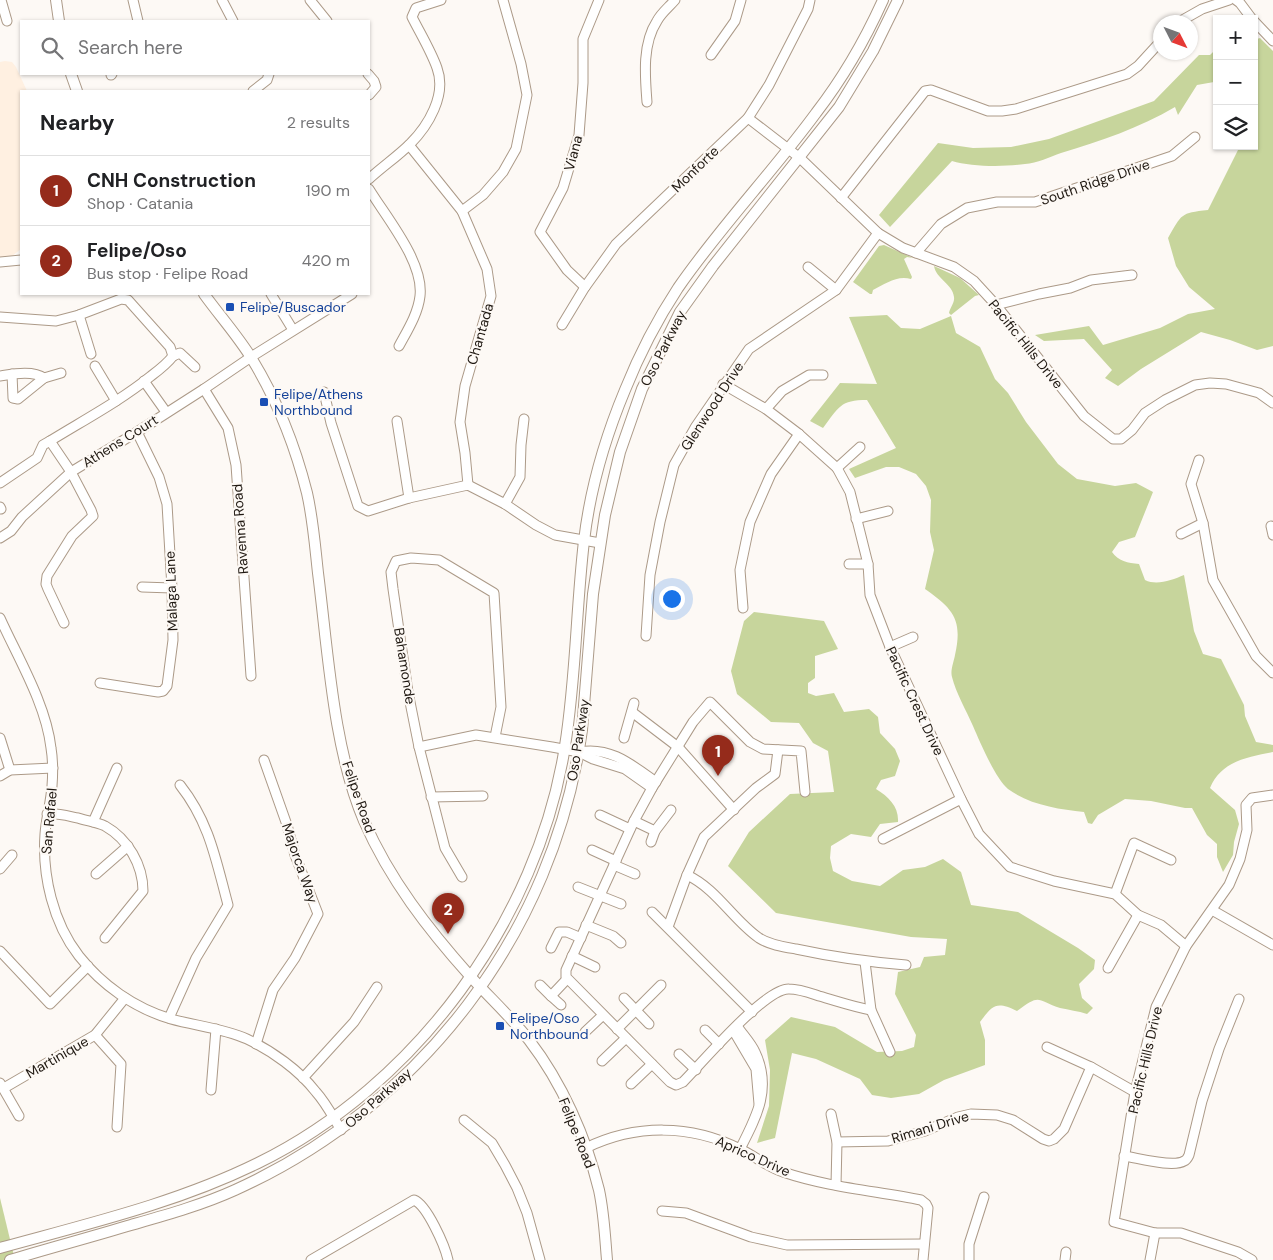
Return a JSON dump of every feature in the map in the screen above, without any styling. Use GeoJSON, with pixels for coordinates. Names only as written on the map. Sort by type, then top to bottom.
{"type":"FeatureCollection","features":[{"type":"Feature","properties":{"kind":"main road"},"geometry":{"type":"LineString","coordinates":[[56,0],[59,20]]}},
{"type":"Feature","properties":{"kind":"main road","name":"Oso Parkway"},"geometry":{"type":"LineString","coordinates":[[0,1248],[159,1203],[209,1185],[262,1161],[333,1118],[360,1098],[406,1055],[450,1005],[502,924],[524,880],[549,813],[565,749],[584,540],[597,478],[615,414],[632,374],[659,320],[692,269],[817,113],[852,60],[871,27],[883,0]]}},
{"type":"Feature","properties":{"kind":"main road","name":"Oso Parkway"},"geometry":{"type":"LineString","coordinates":[[10,1260],[207,1202],[283,1166],[341,1130],[395,1086],[420,1062],[481,988],[516,930],[539,882],[560,828],[579,752],[585,707],[593,594],[600,543],[620,452],[642,389],[680,312],[713,266],[826,125],[854,85],[898,0]]}},
{"type":"Feature","properties":{"kind":"main road"},"geometry":{"type":"LineString","coordinates":[[71,75],[77,90]]}},
{"type":"Feature","properties":{"kind":"main road","name":"Felipe Road"},"geometry":{"type":"LineString","coordinates":[[205,295],[251,357],[278,408],[293,447],[307,494],[315,542],[338,729],[350,778],[364,819],[386,866],[404,895],[424,922],[470,976],[511,1019],[549,1069],[566,1100],[586,1148],[599,1192],[607,1260]]}},
{"type":"Feature","properties":{"kind":"street"},"geometry":{"type":"LineString","coordinates":[[1,0],[7,21]]}},
{"type":"Feature","properties":{"kind":"street"},"geometry":{"type":"LineString","coordinates":[[133,0],[138,20]]}},
{"type":"Feature","properties":{"kind":"street"},"geometry":{"type":"LineString","coordinates":[[222,0],[233,20]]}},
{"type":"Feature","properties":{"kind":"street"},"geometry":{"type":"LineString","coordinates":[[310,0],[326,20]]}},
{"type":"Feature","properties":{"kind":"street"},"geometry":{"type":"LineString","coordinates":[[370,178],[409,145],[435,108],[439,84],[438,70],[412,16],[416,8],[441,0]]}},
{"type":"Feature","properties":{"kind":"street"},"geometry":{"type":"LineString","coordinates":[[462,211],[483,196],[503,172],[516,149],[527,95],[522,64],[504,0]]}},
{"type":"Feature","properties":{"kind":"street","name":"Viana"},"geometry":{"type":"LineString","coordinates":[[584,287],[567,270],[540,232],[563,188],[579,135],[584,39],[599,0]]}},
{"type":"Feature","properties":{"kind":"street"},"geometry":{"type":"LineString","coordinates":[[647,102],[647,47],[657,21],[675,0]]}},
{"type":"Feature","properties":{"kind":"street"},"geometry":{"type":"LineString","coordinates":[[711,55],[735,21],[741,0]]}},
{"type":"Feature","properties":{"kind":"street","name":"Monforte"},"geometry":{"type":"LineString","coordinates":[[562,325],[584,287],[616,244],[748,118],[770,85],[808,9],[810,0]]}},
{"type":"Feature","properties":{"kind":"street"},"geometry":{"type":"LineString","coordinates":[[1191,15],[1202,9],[1228,0]]}},
{"type":"Feature","properties":{"kind":"street"},"geometry":{"type":"LineString","coordinates":[[1236,0],[1249,15]]}},
{"type":"Feature","properties":{"kind":"street"},"geometry":{"type":"LineString","coordinates":[[1258,25],[1273,41]]}},
{"type":"Feature","properties":{"kind":"street"},"geometry":{"type":"LineString","coordinates":[[841,198],[925,91],[931,90],[988,111],[1016,109],[1127,74],[1143,62],[1153,50]]}},
{"type":"Feature","properties":{"kind":"street"},"geometry":{"type":"LineString","coordinates":[[253,90],[267,80],[269,75]]}},
{"type":"Feature","properties":{"kind":"street"},"geometry":{"type":"LineString","coordinates":[[369,75],[376,87],[370,94]]}},
{"type":"Feature","properties":{"kind":"street","name":"Pacific Hills Drive"},"geometry":{"type":"LineString","coordinates":[[748,118],[800,158],[878,233],[903,248],[954,267],[974,282],[996,305],[1084,416],[1114,439],[1121,439],[1132,430],[1145,413],[1165,400],[1195,385],[1210,383],[1226,384],[1259,393],[1273,403]]}},
{"type":"Feature","properties":{"kind":"street","name":"South Ridge Drive"},"geometry":{"type":"LineString","coordinates":[[916,253],[941,224],[967,208],[997,202],[1035,202],[1172,156],[1195,137]]}},
{"type":"Feature","properties":{"kind":"street","name":"Chantada"},"geometry":{"type":"LineString","coordinates":[[409,145],[462,211],[487,269],[491,296],[465,386],[460,422],[468,485]]}},
{"type":"Feature","properties":{"kind":"street"},"geometry":{"type":"LineString","coordinates":[[370,191],[407,248],[418,276],[421,295],[419,303],[410,326],[399,346]]}},
{"type":"Feature","properties":{"kind":"street","name":"Glenwood Drive"},"geometry":{"type":"LineString","coordinates":[[646,636],[650,575],[660,522],[674,466],[696,426],[723,384],[749,349],[836,290],[878,233]]}},
{"type":"Feature","properties":{"kind":"street"},"geometry":{"type":"LineString","coordinates":[[0,262],[20,260]]}},
{"type":"Feature","properties":{"kind":"street"},"geometry":{"type":"LineString","coordinates":[[808,267],[836,290]]}},
{"type":"Feature","properties":{"kind":"street"},"geometry":{"type":"LineString","coordinates":[[996,305],[1070,288],[1091,280],[1132,274]]}},
{"type":"Feature","properties":{"kind":"street"},"geometry":{"type":"LineString","coordinates":[[272,295],[293,330]]}},
{"type":"Feature","properties":{"kind":"street","name":"Athens Court"},"geometry":{"type":"LineString","coordinates":[[0,538],[11,531],[22,517],[71,472],[137,432],[293,330],[350,295]]}},
{"type":"Feature","properties":{"kind":"street"},"geometry":{"type":"LineString","coordinates":[[0,317],[56,321],[79,315],[121,299],[128,300],[170,347],[174,356]]}},
{"type":"Feature","properties":{"kind":"street"},"geometry":{"type":"LineString","coordinates":[[79,315],[91,354]]}},
{"type":"Feature","properties":{"kind":"street"},"geometry":{"type":"LineString","coordinates":[[0,483],[36,458],[43,445],[116,401],[174,356],[180,353],[195,367]]}},
{"type":"Feature","properties":{"kind":"street"},"geometry":{"type":"LineString","coordinates":[[95,366],[116,401]]}},
{"type":"Feature","properties":{"kind":"street"},"geometry":{"type":"LineString","coordinates":[[12,374],[13,398],[18,399],[44,378],[61,373]]}},
{"type":"Feature","properties":{"kind":"street"},"geometry":{"type":"LineString","coordinates":[[0,376],[38,374],[44,378]]}},
{"type":"Feature","properties":{"kind":"street"},"geometry":{"type":"LineString","coordinates":[[766,409],[782,391],[809,375],[823,375]]}},
{"type":"Feature","properties":{"kind":"street"},"geometry":{"type":"LineString","coordinates":[[144,381],[166,412]]}},
{"type":"Feature","properties":{"kind":"street","name":"Pacific Crest Drive"},"geometry":{"type":"LineString","coordinates":[[723,384],[766,409],[800,434],[836,468],[850,492],[868,564],[870,595],[890,647],[960,799],[979,834],[1010,867],[1054,882],[1115,894]]}},
{"type":"Feature","properties":{"kind":"street","name":"Ravenna Road"},"geometry":{"type":"LineString","coordinates":[[204,389],[228,428],[236,465],[251,676]]}},
{"type":"Feature","properties":{"kind":"street"},"geometry":{"type":"LineString","coordinates":[[324,392],[331,423],[358,506],[368,511],[409,498],[468,485],[505,504],[536,525],[555,535],[600,543]]}},
{"type":"Feature","properties":{"kind":"street"},"geometry":{"type":"LineString","coordinates":[[505,504],[520,477],[524,419]]}},
{"type":"Feature","properties":{"kind":"street"},"geometry":{"type":"LineString","coordinates":[[397,421],[409,498]]}},
{"type":"Feature","properties":{"kind":"street","name":"Malaga Lane"},"geometry":{"type":"LineString","coordinates":[[100,683],[158,692],[164,691],[167,686],[173,640],[172,588],[166,504],[159,477],[137,432]]}},
{"type":"Feature","properties":{"kind":"street"},"geometry":{"type":"LineString","coordinates":[[743,608],[740,570],[750,522],[770,474],[800,434]]}},
{"type":"Feature","properties":{"kind":"street"},"geometry":{"type":"LineString","coordinates":[[50,441],[71,472],[93,516],[72,536],[47,576],[48,589],[64,624]]}},
{"type":"Feature","properties":{"kind":"street"},"geometry":{"type":"LineString","coordinates":[[836,468],[860,446]]}},
{"type":"Feature","properties":{"kind":"street"},"geometry":{"type":"LineString","coordinates":[[1200,460],[1192,484],[1214,580],[1256,656],[1273,673]]}},
{"type":"Feature","properties":{"kind":"street"},"geometry":{"type":"LineString","coordinates":[[856,519],[888,511]]}},
{"type":"Feature","properties":{"kind":"street"},"geometry":{"type":"LineString","coordinates":[[1181,534],[1202,523]]}},
{"type":"Feature","properties":{"kind":"street","name":"Bahamonde"},"geometry":{"type":"LineString","coordinates":[[462,877],[444,848],[419,747],[393,589],[391,572],[392,566],[396,561],[411,558],[439,560],[494,593],[501,708],[495,737]]}},
{"type":"Feature","properties":{"kind":"street"},"geometry":{"type":"LineString","coordinates":[[849,564],[868,564]]}},
{"type":"Feature","properties":{"kind":"street"},"geometry":{"type":"LineString","coordinates":[[142,588],[172,588]]}},
{"type":"Feature","properties":{"kind":"street","name":"San Rafael"},"geometry":{"type":"LineString","coordinates":[[0,618],[37,698],[45,719],[51,746],[52,787],[47,814],[44,855],[50,891],[58,916],[69,940],[88,966],[106,984],[125,998],[169,1018],[235,1035],[268,1051],[303,1078],[317,1092],[341,1130]]}},
{"type":"Feature","properties":{"kind":"street"},"geometry":{"type":"LineString","coordinates":[[890,647],[913,637]]}},
{"type":"Feature","properties":{"kind":"street"},"geometry":{"type":"LineString","coordinates":[[805,792],[801,751],[763,749],[750,742],[711,702],[693,722],[632,825],[566,970],[567,979],[670,1082],[676,1085],[683,1082],[696,1070],[719,1044],[752,1012],[768,998],[786,988],[798,989],[872,1010]]}},
{"type":"Feature","properties":{"kind":"street"},"geometry":{"type":"LineString","coordinates":[[624,738],[633,708],[678,747],[734,810]]}},
{"type":"Feature","properties":{"kind":"street"},"geometry":{"type":"LineString","coordinates":[[419,747],[476,735],[495,737],[565,749],[579,752],[593,759],[622,764],[629,772],[654,785]]}},
{"type":"Feature","properties":{"kind":"street"},"geometry":{"type":"LineString","coordinates":[[0,738],[10,770]]}},
{"type":"Feature","properties":{"kind":"street"},"geometry":{"type":"LineString","coordinates":[[668,928],[687,875],[704,837],[756,788],[775,774],[778,750]]}},
{"type":"Feature","properties":{"kind":"street","name":"Majorca Way"},"geometry":{"type":"LineString","coordinates":[[256,1044],[273,990],[294,958],[318,914],[295,855],[287,825],[264,760]]}},
{"type":"Feature","properties":{"kind":"street"},"geometry":{"type":"LineString","coordinates":[[0,776],[10,770],[53,768]]}},
{"type":"Feature","properties":{"kind":"street"},"geometry":{"type":"LineString","coordinates":[[93,822],[117,768]]}},
{"type":"Feature","properties":{"kind":"street"},"geometry":{"type":"LineString","coordinates":[[169,1018],[196,958],[228,905],[208,830],[191,799],[180,785]]}},
{"type":"Feature","properties":{"kind":"street","name":"Pacific Hills Drive"},"geometry":{"type":"LineString","coordinates":[[1252,1260],[1237,1256],[1181,1233],[1155,1232],[1114,1222],[1135,1092],[1156,1007],[1186,946],[1229,885],[1240,859],[1247,830],[1246,805],[1252,798],[1273,795]]}},
{"type":"Feature","properties":{"kind":"street"},"geometry":{"type":"LineString","coordinates":[[431,797],[483,796]]}},
{"type":"Feature","properties":{"kind":"street"},"geometry":{"type":"LineString","coordinates":[[883,839],[960,799]]}},
{"type":"Feature","properties":{"kind":"street"},"geometry":{"type":"LineString","coordinates":[[650,842],[655,831],[671,810]]}},
{"type":"Feature","properties":{"kind":"street"},"geometry":{"type":"LineString","coordinates":[[47,814],[63,815],[104,826],[128,846],[138,864],[144,891],[105,938]]}},
{"type":"Feature","properties":{"kind":"street"},"geometry":{"type":"LineString","coordinates":[[600,815],[655,831]]}},
{"type":"Feature","properties":{"kind":"street"},"geometry":{"type":"LineString","coordinates":[[1171,860],[1134,843],[1115,894],[1138,915],[1161,925],[1186,946]]}},
{"type":"Feature","properties":{"kind":"street"},"geometry":{"type":"LineString","coordinates":[[96,874],[128,846]]}},
{"type":"Feature","properties":{"kind":"street"},"geometry":{"type":"LineString","coordinates":[[592,850],[635,874]]}},
{"type":"Feature","properties":{"kind":"street"},"geometry":{"type":"LineString","coordinates":[[0,869],[12,856]]}},
{"type":"Feature","properties":{"kind":"street"},"geometry":{"type":"LineString","coordinates":[[687,875],[706,887],[749,930],[773,944],[806,952],[865,962],[906,965]]}},
{"type":"Feature","properties":{"kind":"street"},"geometry":{"type":"LineString","coordinates":[[578,887],[621,904]]}},
{"type":"Feature","properties":{"kind":"street"},"geometry":{"type":"LineString","coordinates":[[1212,910],[1273,946]]}},
{"type":"Feature","properties":{"kind":"street"},"geometry":{"type":"LineString","coordinates":[[652,912],[752,1012]]}},
{"type":"Feature","properties":{"kind":"street"},"geometry":{"type":"LineString","coordinates":[[1108,968],[1138,915]]}},
{"type":"Feature","properties":{"kind":"street"},"geometry":{"type":"LineString","coordinates":[[586,925],[613,936],[621,943]]}},
{"type":"Feature","properties":{"kind":"street"},"geometry":{"type":"LineString","coordinates":[[552,948],[559,932],[567,932],[582,938]]}},
{"type":"Feature","properties":{"kind":"street"},"geometry":{"type":"LineString","coordinates":[[0,951],[50,1004],[88,966]]}},
{"type":"Feature","properties":{"kind":"street"},"geometry":{"type":"LineString","coordinates":[[572,956],[595,967]]}},
{"type":"Feature","properties":{"kind":"street"},"geometry":{"type":"LineString","coordinates":[[865,962],[872,1010],[890,1052]]}},
{"type":"Feature","properties":{"kind":"street"},"geometry":{"type":"LineString","coordinates":[[552,996],[567,979]]}},
{"type":"Feature","properties":{"kind":"street"},"geometry":{"type":"LineString","coordinates":[[540,985],[561,1005]]}},
{"type":"Feature","properties":{"kind":"street"},"geometry":{"type":"LineString","coordinates":[[617,1029],[661,985]]}},
{"type":"Feature","properties":{"kind":"street"},"geometry":{"type":"LineString","coordinates":[[303,1078],[354,1022],[376,987]]}},
{"type":"Feature","properties":{"kind":"street","name":"Martinique"},"geometry":{"type":"LineString","coordinates":[[2,1085],[95,1035],[125,998]]}},
{"type":"Feature","properties":{"kind":"street"},"geometry":{"type":"LineString","coordinates":[[624,998],[649,1024]]}},
{"type":"Feature","properties":{"kind":"street"},"geometry":{"type":"LineString","coordinates":[[1124,1156],[1178,1163],[1187,1158],[1208,1084],[1239,999]]}},
{"type":"Feature","properties":{"kind":"street"},"geometry":{"type":"LineString","coordinates":[[586,1032],[603,1015]]}},
{"type":"Feature","properties":{"kind":"street"},"geometry":{"type":"LineString","coordinates":[[735,1028],[758,1068],[759,1105],[740,1149]]}},
{"type":"Feature","properties":{"kind":"street"},"geometry":{"type":"LineString","coordinates":[[211,1090],[216,1029]]}},
{"type":"Feature","properties":{"kind":"street"},"geometry":{"type":"LineString","coordinates":[[704,1030],[719,1044]]}},
{"type":"Feature","properties":{"kind":"street"},"geometry":{"type":"LineString","coordinates":[[95,1035],[121,1064],[117,1127]]}},
{"type":"Feature","properties":{"kind":"street"},"geometry":{"type":"LineString","coordinates":[[602,1061],[626,1038]]}},
{"type":"Feature","properties":{"kind":"street"},"geometry":{"type":"LineString","coordinates":[[1047,1047],[1091,1067],[1135,1092]]}},
{"type":"Feature","properties":{"kind":"street"},"geometry":{"type":"LineString","coordinates":[[679,1054],[696,1070]]}},
{"type":"Feature","properties":{"kind":"street"},"geometry":{"type":"LineString","coordinates":[[631,1084],[652,1064]]}},
{"type":"Feature","properties":{"kind":"street","name":"Rimani Drive"},"geometry":{"type":"LineString","coordinates":[[837,1142],[888,1141],[925,1131],[958,1117],[971,1114],[997,1115],[1013,1120],[1049,1141],[1054,1139],[1064,1129],[1091,1067]]}},
{"type":"Feature","properties":{"kind":"street"},"geometry":{"type":"LineString","coordinates":[[2,1085],[19,1116]]}},
{"type":"Feature","properties":{"kind":"street"},"geometry":{"type":"LineString","coordinates":[[831,1114],[837,1142],[836,1185]]}},
{"type":"Feature","properties":{"kind":"street"},"geometry":{"type":"LineString","coordinates":[[464,1120],[492,1143],[505,1165],[517,1188],[527,1214],[540,1260]]}},
{"type":"Feature","properties":{"kind":"street","name":"Aprico Drive"},"geometry":{"type":"LineString","coordinates":[[586,1148],[616,1137],[646,1130],[674,1130],[716,1139],[740,1149],[766,1165],[784,1172],[836,1185],[921,1200],[928,1208],[924,1244]]}},
{"type":"Feature","properties":{"kind":"street"},"geometry":{"type":"LineString","coordinates":[[969,1260],[969,1244],[984,1197]]}},
{"type":"Feature","properties":{"kind":"street"},"geometry":{"type":"LineString","coordinates":[[311,1260],[414,1200],[418,1202],[430,1218],[446,1250],[448,1260]]}},
{"type":"Feature","properties":{"kind":"street"},"geometry":{"type":"LineString","coordinates":[[662,1211],[686,1213],[751,1237],[787,1245],[924,1244],[923,1260]]}},
{"type":"Feature","properties":{"kind":"street"},"geometry":{"type":"LineString","coordinates":[[1150,1260],[1155,1232]]}},
{"type":"Feature","properties":{"kind":"shaded area"},"geometry":{"type":"Polygon","coordinates":[[[0,62],[12,62],[27,90],[20,90],[20,250],[12,256],[0,257],[0,62]]]}},
{"type":"Feature","properties":{"kind":"green space"},"geometry":{"type":"Polygon","coordinates":[[[1260,38],[1273,51],[1273,346],[1257,350],[1201,332],[1141,369],[1118,386],[1105,378],[1112,370],[1084,339],[1044,341],[1035,335],[1089,326],[1103,345],[1160,328],[1188,314],[1215,309],[1189,287],[1176,266],[1168,238],[1179,219],[1183,216],[1192,212],[1208,210],[1238,150],[1258,150],[1258,39],[1260,38]]]}},
{"type":"Feature","properties":{"kind":"green space"},"geometry":{"type":"Polygon","coordinates":[[[1213,52],[1213,82],[1197,85],[1178,115],[1175,107],[1162,115],[1120,133],[1030,163],[988,166],[952,161],[890,227],[879,215],[938,143],[973,148],[1011,147],[1049,139],[1154,101],[1194,60],[1198,60],[1199,55],[1210,55],[1213,52]]]}},
{"type":"Feature","properties":{"kind":"green space"},"geometry":{"type":"Polygon","coordinates":[[[884,245],[913,258],[907,257],[904,259],[912,277],[911,279],[901,278],[891,281],[873,290],[872,294],[870,294],[853,282],[879,246],[884,245]]]}},
{"type":"Feature","properties":{"kind":"green space"},"geometry":{"type":"Polygon","coordinates":[[[934,266],[960,278],[979,295],[975,296],[951,315],[949,313],[954,301],[953,292],[935,271],[934,266]]]}},
{"type":"Feature","properties":{"kind":"green space"},"geometry":{"type":"Polygon","coordinates":[[[887,315],[901,328],[920,329],[951,316],[956,333],[980,347],[995,379],[1008,393],[1026,422],[1058,464],[1077,479],[1115,486],[1136,483],[1153,492],[1135,537],[1119,542],[1112,552],[1117,558],[1139,564],[1145,580],[1150,582],[1164,582],[1184,575],[1194,631],[1203,654],[1221,659],[1244,705],[1245,716],[1256,742],[1273,745],[1273,752],[1245,758],[1228,766],[1215,779],[1210,788],[1235,810],[1239,824],[1233,855],[1223,872],[1217,857],[1217,844],[1207,835],[1192,808],[1125,799],[1098,815],[1092,824],[1088,823],[1084,812],[1035,803],[1026,799],[1008,789],[998,777],[952,677],[958,632],[954,616],[943,603],[925,589],[934,550],[930,532],[931,500],[926,486],[916,474],[899,467],[886,467],[855,478],[849,469],[896,448],[867,400],[845,403],[823,428],[810,421],[840,383],[877,384],[849,317],[887,315]]]}},
{"type":"Feature","properties":{"kind":"green space"},"geometry":{"type":"Polygon","coordinates":[[[754,612],[824,621],[838,649],[815,656],[815,678],[808,683],[808,693],[816,696],[834,693],[844,712],[869,709],[878,717],[880,733],[895,749],[900,761],[895,776],[881,780],[876,789],[885,795],[895,807],[898,822],[880,824],[871,837],[851,834],[831,846],[830,858],[833,871],[852,881],[880,886],[903,870],[925,867],[943,859],[961,872],[971,905],[1018,912],[1095,960],[1094,969],[1079,984],[1082,998],[1093,1008],[1087,1014],[1060,1008],[1038,1000],[1030,1002],[1017,1011],[1004,1006],[995,1006],[980,1022],[985,1040],[985,1065],[944,1080],[919,1094],[891,1098],[872,1095],[860,1079],[816,1059],[792,1053],[775,1138],[757,1143],[769,1106],[770,1070],[765,1040],[791,1017],[835,1027],[877,1052],[902,1051],[914,1047],[916,1035],[895,994],[898,972],[920,967],[924,957],[945,955],[947,939],[911,937],[776,913],[728,866],[749,832],[790,794],[834,792],[828,751],[813,743],[799,723],[771,722],[737,694],[731,671],[744,621],[754,612]]]}},
{"type":"Feature","properties":{"kind":"green space"},"geometry":{"type":"Polygon","coordinates":[[[0,1198],[15,1260],[0,1260],[0,1198]]]}},
{"type":"Feature","properties":{"kind":"place","name":"Felipe/Buscador"},"geometry":{"type":"Point","coordinates":[230,307]}},
{"type":"Feature","properties":{"kind":"place","name":"Felipe/Athens Northbound"},"geometry":{"type":"Point","coordinates":[264,402]}},
{"type":"Feature","properties":{"kind":"place","name":"CNH Construction"},"geometry":{"type":"Point","coordinates":[718,776]}},
{"type":"Feature","properties":{"kind":"place","name":"Felipe/Oso"},"geometry":{"type":"Point","coordinates":[448,934]}},
{"type":"Feature","properties":{"kind":"place","name":"Felipe/Oso Northbound"},"geometry":{"type":"Point","coordinates":[500,1026]}}]}
